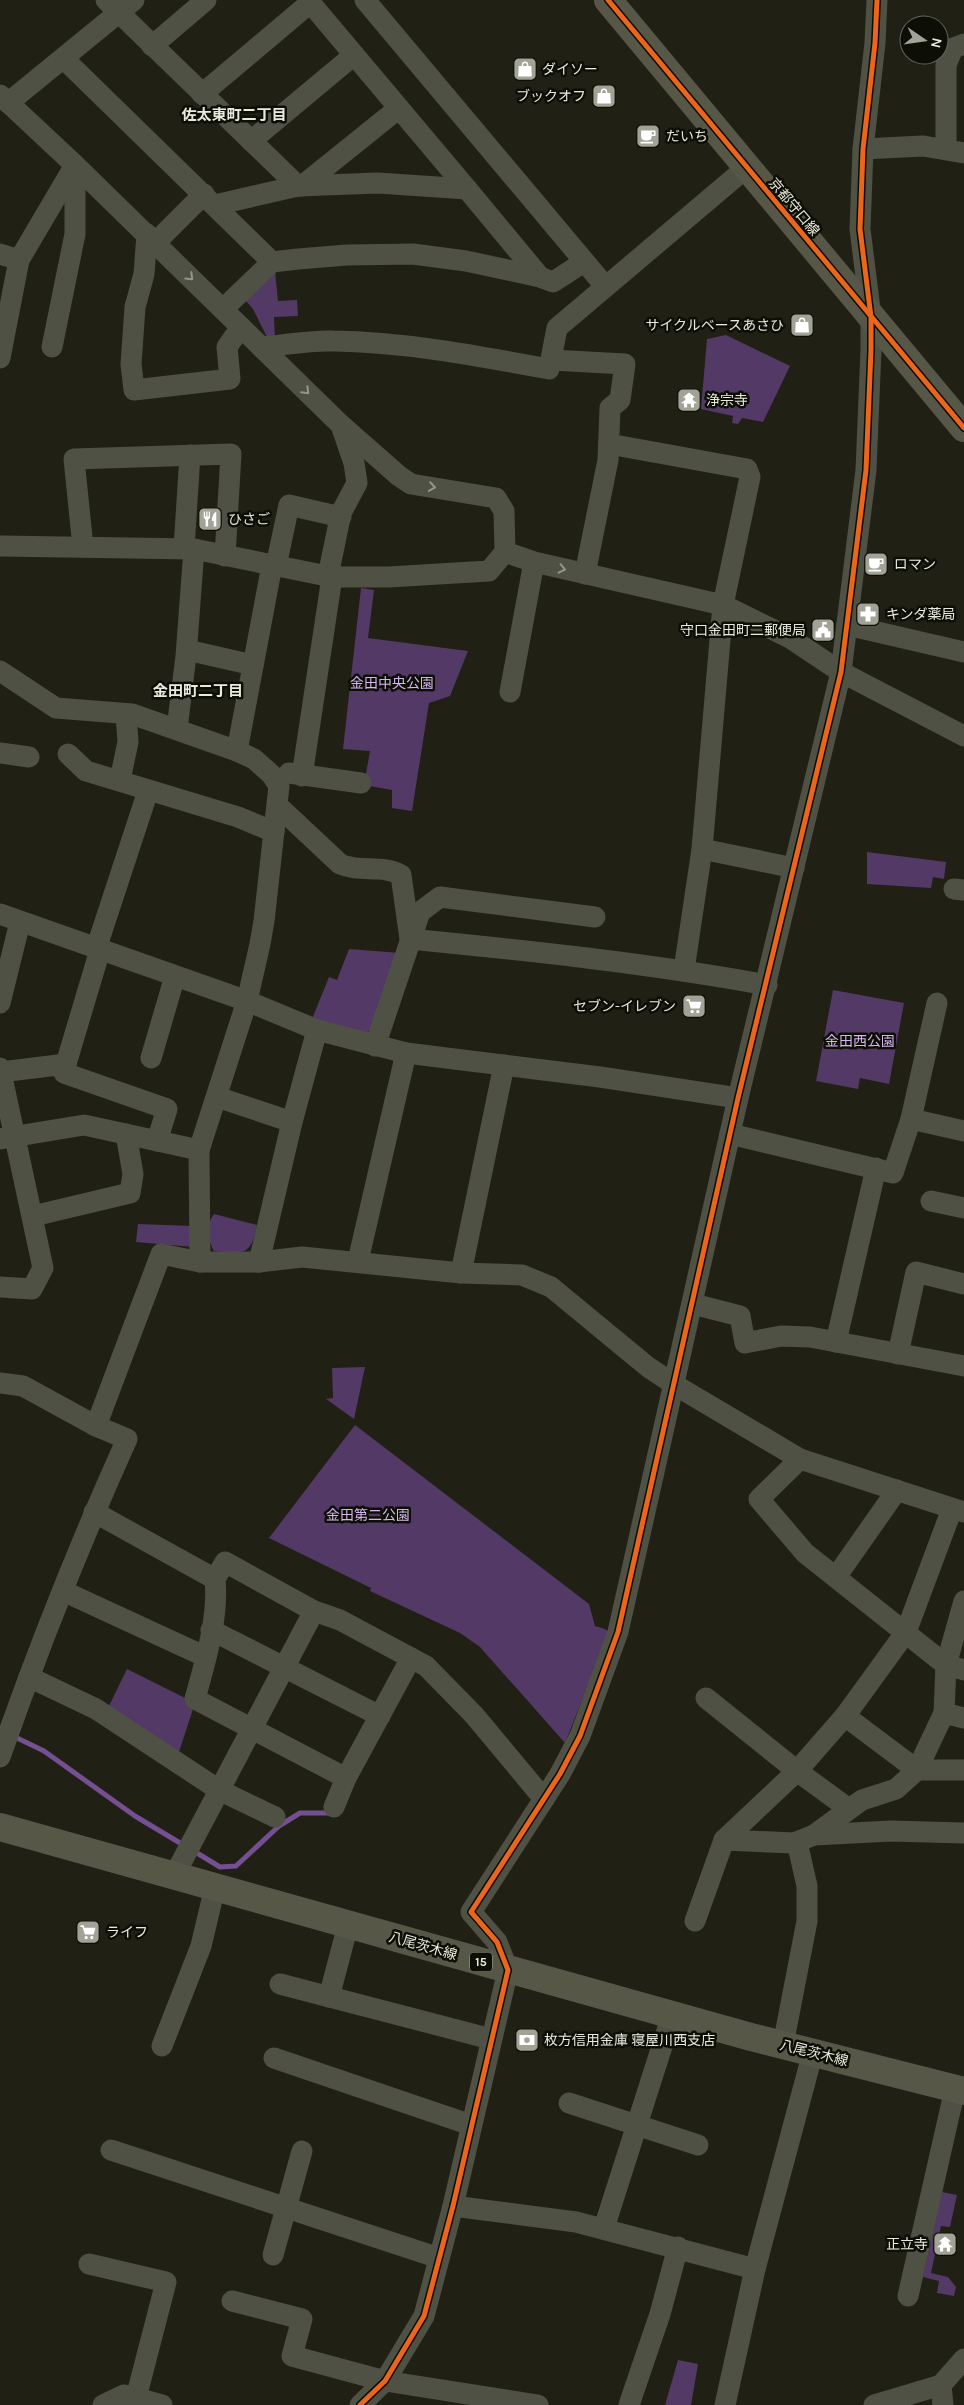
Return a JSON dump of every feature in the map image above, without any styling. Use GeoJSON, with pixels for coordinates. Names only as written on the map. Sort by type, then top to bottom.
{"type":"FeatureCollection","features":[{"type":"Feature","properties":{"kind":"main road","name":"京都守口線"},"geometry":{"type":"LineString","coordinates":[[608,0],[964,428]]}},
{"type":"Feature","properties":{"kind":"main road","name":"八尾茨木線"},"geometry":{"type":"LineString","coordinates":[[1,1832],[174,1876],[783,2045],[960,2090]]}},
{"type":"Feature","properties":{"kind":"street"},"geometry":{"type":"LineString","coordinates":[[152,46],[206,0]]}},
{"type":"Feature","properties":{"kind":"street"},"geometry":{"type":"LineString","coordinates":[[365,0],[604,286]]}},
{"type":"Feature","properties":{"kind":"street"},"geometry":{"type":"LineString","coordinates":[[360,2405],[385,2381],[424,2316],[453,2206],[508,1970],[497,1942],[471,1912],[544,1799],[580,1736],[618,1632],[738,1098],[767,985],[841,672],[866,470],[871,318],[860,229],[863,149],[875,43],[877,0]]}},
{"type":"Feature","properties":{"kind":"street"},"geometry":{"type":"LineString","coordinates":[[202,94],[309,1],[540,277]]}},
{"type":"Feature","properties":{"kind":"street"},"geometry":{"type":"LineString","coordinates":[[0,546],[189,549],[330,577],[390,577],[489,571],[505,552],[504,511],[496,498],[411,484],[341,426],[151,238],[4,99],[63,58],[119,4],[152,46],[300,186]]}},
{"type":"Feature","properties":{"kind":"street"},"geometry":{"type":"LineString","coordinates":[[863,149],[923,146],[955,151],[946,65],[953,48],[964,44]]}},
{"type":"Feature","properties":{"kind":"street"},"geometry":{"type":"LineString","coordinates":[[251,141],[354,55]]}},
{"type":"Feature","properties":{"kind":"street"},"geometry":{"type":"LineString","coordinates":[[63,58],[210,199],[272,262]]}},
{"type":"Feature","properties":{"kind":"street"},"geometry":{"type":"LineString","coordinates":[[300,186],[399,108]]}},
{"type":"Feature","properties":{"kind":"street"},"geometry":{"type":"LineString","coordinates":[[0,358],[9,257],[75,165]]}},
{"type":"Feature","properties":{"kind":"street"},"geometry":{"type":"LineString","coordinates":[[52,347],[75,234],[75,165]]}},
{"type":"Feature","properties":{"kind":"street"},"geometry":{"type":"LineString","coordinates":[[261,347],[332,341],[445,350],[549,369],[557,328],[604,286],[746,168]]}},
{"type":"Feature","properties":{"kind":"street"},"geometry":{"type":"LineString","coordinates":[[241,327],[227,347],[230,379],[134,390],[130,364],[134,307],[144,274],[151,238],[210,199],[300,186],[378,183],[467,189]]}},
{"type":"Feature","properties":{"kind":"street"},"geometry":{"type":"LineString","coordinates":[[223,309],[272,262],[347,255],[413,254],[466,261],[540,277],[553,282],[584,262]]}},
{"type":"Feature","properties":{"kind":"street"},"geometry":{"type":"LineString","coordinates":[[551,360],[625,364],[620,400],[610,408],[608,460],[585,574]]}},
{"type":"Feature","properties":{"kind":"street"},"geometry":{"type":"LineString","coordinates":[[302,776],[330,577],[341,517],[349,496],[357,483],[354,463],[341,426]]}},
{"type":"Feature","properties":{"kind":"street"},"geometry":{"type":"LineString","coordinates":[[609,444],[747,469],[750,477],[723,605],[702,849],[684,970]]}},
{"type":"Feature","properties":{"kind":"street"},"geometry":{"type":"LineString","coordinates":[[83,547],[74,459],[231,454],[225,556]]}},
{"type":"Feature","properties":{"kind":"street"},"geometry":{"type":"LineString","coordinates":[[177,729],[187,650],[190,455]]}},
{"type":"Feature","properties":{"kind":"street"},"geometry":{"type":"LineString","coordinates":[[237,751],[253,665],[289,505],[341,517]]}},
{"type":"Feature","properties":{"kind":"street"},"geometry":{"type":"LineString","coordinates":[[505,552],[534,562],[723,605],[790,638],[841,672],[964,736]]}},
{"type":"Feature","properties":{"kind":"street"},"geometry":{"type":"LineString","coordinates":[[510,692],[534,562]]}},
{"type":"Feature","properties":{"kind":"street"},"geometry":{"type":"LineString","coordinates":[[847,625],[964,652]]}},
{"type":"Feature","properties":{"kind":"street"},"geometry":{"type":"LineString","coordinates":[[187,650],[253,665]]}},
{"type":"Feature","properties":{"kind":"street"},"geometry":{"type":"LineString","coordinates":[[0,671],[56,708],[132,714],[237,751],[254,759],[265,768],[279,786],[264,921],[247,1001],[199,1150],[200,1262]]}},
{"type":"Feature","properties":{"kind":"street"},"geometry":{"type":"LineString","coordinates":[[120,780],[128,742],[126,714]]}},
{"type":"Feature","properties":{"kind":"street"},"geometry":{"type":"LineString","coordinates":[[0,753],[29,757]]}},
{"type":"Feature","properties":{"kind":"street"},"geometry":{"type":"LineString","coordinates":[[68,754],[86,771],[238,817],[274,832]]}},
{"type":"Feature","properties":{"kind":"street"},"geometry":{"type":"LineString","coordinates":[[265,768],[302,776],[361,783]]}},
{"type":"Feature","properties":{"kind":"street"},"geometry":{"type":"LineString","coordinates":[[148,791],[98,950],[64,1073],[167,1108],[157,1141]]}},
{"type":"Feature","properties":{"kind":"street"},"geometry":{"type":"LineString","coordinates":[[277,805],[340,864],[350,869],[394,870],[401,875],[410,939]]}},
{"type":"Feature","properties":{"kind":"street"},"geometry":{"type":"LineString","coordinates":[[702,849],[794,868]]}},
{"type":"Feature","properties":{"kind":"street"},"geometry":{"type":"LineString","coordinates":[[375,1046],[420,912],[440,897],[595,917]]}},
{"type":"Feature","properties":{"kind":"street"},"geometry":{"type":"LineString","coordinates":[[0,914],[247,1001],[317,1030],[375,1046],[406,1053],[738,1098]]}},
{"type":"Feature","properties":{"kind":"street"},"geometry":{"type":"LineString","coordinates":[[0,1004],[20,922]]}},
{"type":"Feature","properties":{"kind":"street"},"geometry":{"type":"LineString","coordinates":[[410,939],[598,957],[767,985]]}},
{"type":"Feature","properties":{"kind":"street"},"geometry":{"type":"LineString","coordinates":[[151,1058],[175,976]]}},
{"type":"Feature","properties":{"kind":"street"},"geometry":{"type":"LineString","coordinates":[[730,1134],[893,1173],[911,1119],[937,1003]]}},
{"type":"Feature","properties":{"kind":"street"},"geometry":{"type":"LineString","coordinates":[[259,1262],[292,1122],[317,1030]]}},
{"type":"Feature","properties":{"kind":"street"},"geometry":{"type":"LineString","coordinates":[[358,1261],[406,1053]]}},
{"type":"Feature","properties":{"kind":"street"},"geometry":{"type":"LineString","coordinates":[[0,1287],[32,1289],[43,1268],[33,1216],[8,1138],[0,1070],[66,1064]]}},
{"type":"Feature","properties":{"kind":"street"},"geometry":{"type":"LineString","coordinates":[[462,1273],[504,1065]]}},
{"type":"Feature","properties":{"kind":"street"},"geometry":{"type":"LineString","coordinates":[[217,1097],[292,1122]]}},
{"type":"Feature","properties":{"kind":"street"},"geometry":{"type":"LineString","coordinates":[[911,1119],[964,1131]]}},
{"type":"Feature","properties":{"kind":"street"},"geometry":{"type":"LineString","coordinates":[[8,1138],[84,1125],[199,1150]]}},
{"type":"Feature","properties":{"kind":"street"},"geometry":{"type":"LineString","coordinates":[[33,1216],[130,1193],[133,1174],[126,1134]]}},
{"type":"Feature","properties":{"kind":"street"},"geometry":{"type":"LineString","coordinates":[[836,1342],[876,1168]]}},
{"type":"Feature","properties":{"kind":"street"},"geometry":{"type":"LineString","coordinates":[[931,1201],[964,1208]]}},
{"type":"Feature","properties":{"kind":"street"},"geometry":{"type":"LineString","coordinates":[[96,1426],[161,1254],[200,1262],[259,1262],[302,1257],[358,1261],[462,1273],[522,1275],[551,1287],[648,1367],[675,1385],[800,1459],[958,1510],[906,1632],[845,1716],[797,1771],[724,1840],[695,1920]]}},
{"type":"Feature","properties":{"kind":"street"},"geometry":{"type":"LineString","coordinates":[[898,1354],[916,1272],[964,1284]]}},
{"type":"Feature","properties":{"kind":"street"},"geometry":{"type":"LineString","coordinates":[[693,1304],[740,1316],[745,1343],[781,1336],[810,1337],[964,1366]]}},
{"type":"Feature","properties":{"kind":"street"},"geometry":{"type":"LineString","coordinates":[[0,1383],[23,1386],[96,1426],[127,1439],[94,1512],[29,1677],[0,1757]]}},
{"type":"Feature","properties":{"kind":"street"},"geometry":{"type":"LineString","coordinates":[[800,1459],[759,1499],[805,1553],[955,1668]]}},
{"type":"Feature","properties":{"kind":"street"},"geometry":{"type":"LineString","coordinates":[[836,1577],[897,1490]]}},
{"type":"Feature","properties":{"kind":"street"},"geometry":{"type":"LineString","coordinates":[[94,1512],[215,1579]]}},
{"type":"Feature","properties":{"kind":"street"},"geometry":{"type":"LineString","coordinates":[[346,1778],[195,1699],[211,1630],[216,1592],[215,1579],[224,1562],[314,1611],[340,1620],[426,1666],[474,1715],[544,1799]]}},
{"type":"Feature","properties":{"kind":"street"},"geometry":{"type":"LineString","coordinates":[[63,1591],[206,1657]]}},
{"type":"Feature","properties":{"kind":"street"},"geometry":{"type":"LineString","coordinates":[[806,1838],[862,1800],[896,1789],[917,1770],[954,1715],[955,1668],[964,1601]]}},
{"type":"Feature","properties":{"kind":"street"},"geometry":{"type":"LineString","coordinates":[[174,1876],[314,1611]]}},
{"type":"Feature","properties":{"kind":"street"},"geometry":{"type":"LineString","coordinates":[[211,1630],[380,1716]]}},
{"type":"Feature","properties":{"kind":"street"},"geometry":{"type":"LineString","coordinates":[[334,1807],[346,1778],[411,1658]]}},
{"type":"Feature","properties":{"kind":"street"},"geometry":{"type":"LineString","coordinates":[[29,1677],[96,1709],[219,1790],[275,1817]]}},
{"type":"Feature","properties":{"kind":"street"},"geometry":{"type":"LineString","coordinates":[[706,1698],[797,1771],[849,1808]]}},
{"type":"Feature","properties":{"kind":"street"},"geometry":{"type":"LineString","coordinates":[[845,1716],[917,1770],[964,1770]]}},
{"type":"Feature","properties":{"kind":"street"},"geometry":{"type":"LineString","coordinates":[[724,1840],[806,1838],[891,1831],[964,1834]]}},
{"type":"Feature","properties":{"kind":"street"},"geometry":{"type":"LineString","coordinates":[[783,2045],[807,1921],[806,1838]]}},
{"type":"Feature","properties":{"kind":"street"},"geometry":{"type":"LineString","coordinates":[[162,2046],[201,1946],[215,1888]]}},
{"type":"Feature","properties":{"kind":"street"},"geometry":{"type":"LineString","coordinates":[[329,1998],[348,1925]]}},
{"type":"Feature","properties":{"kind":"street"},"geometry":{"type":"LineString","coordinates":[[280,1984],[491,2039]]}},
{"type":"Feature","properties":{"kind":"street"},"geometry":{"type":"LineString","coordinates":[[604,2228],[672,2015]]}},
{"type":"Feature","properties":{"kind":"street"},"geometry":{"type":"LineString","coordinates":[[725,2405],[754,2269],[813,2052]]}},
{"type":"Feature","properties":{"kind":"street"},"geometry":{"type":"LineString","coordinates":[[274,2058],[471,2125]]}},
{"type":"Feature","properties":{"kind":"street"},"geometry":{"type":"LineString","coordinates":[[908,2296],[960,2090]]}},
{"type":"Feature","properties":{"kind":"street"},"geometry":{"type":"LineString","coordinates":[[570,2103],[698,2145]]}},
{"type":"Feature","properties":{"kind":"street"},"geometry":{"type":"LineString","coordinates":[[111,2150],[286,2206],[439,2258]]}},
{"type":"Feature","properties":{"kind":"street"},"geometry":{"type":"LineString","coordinates":[[273,2255],[302,2151]]}},
{"type":"Feature","properties":{"kind":"street"},"geometry":{"type":"LineString","coordinates":[[453,2206],[576,2222],[678,2247],[754,2269]]}},
{"type":"Feature","properties":{"kind":"street"},"geometry":{"type":"LineString","coordinates":[[629,2405],[660,2314],[678,2247]]}},
{"type":"Feature","properties":{"kind":"street"},"geometry":{"type":"LineString","coordinates":[[89,2264],[166,2282],[136,2398]]}},
{"type":"Feature","properties":{"kind":"street"},"geometry":{"type":"LineString","coordinates":[[232,2301],[302,2319],[292,2356],[385,2381],[538,2405]]}},
{"type":"Feature","properties":{"kind":"street"},"geometry":{"type":"LineString","coordinates":[[874,2405],[942,2395],[964,2359]]}},
{"type":"Feature","properties":{"kind":"street"},"geometry":{"type":"LineString","coordinates":[[103,2405],[124,2395],[162,2405]]}},
{"type":"Feature","properties":{"kind":"green space"},"geometry":{"type":"Polygon","coordinates":[[[275,271],[278,301],[297,300],[298,316],[274,317],[275,339],[268,339],[253,309],[245,300],[275,271]]]}},
{"type":"Feature","properties":{"kind":"green space"},"geometry":{"type":"Polygon","coordinates":[[[726,335],[790,366],[763,422],[742,418],[738,424],[732,423],[733,416],[701,409],[707,339],[726,335]]]}},
{"type":"Feature","properties":{"kind":"green space","name":"金田中央公園"},"geometry":{"type":"Polygon","coordinates":[[[361,588],[374,590],[368,638],[468,651],[450,696],[429,703],[412,811],[392,808],[392,790],[364,785],[370,751],[343,749],[361,588]]]}},
{"type":"Feature","properties":{"kind":"green space"},"geometry":{"type":"Polygon","coordinates":[[[867,852],[946,862],[944,879],[933,877],[931,888],[867,884],[867,852]]]}},
{"type":"Feature","properties":{"kind":"green space"},"geometry":{"type":"Polygon","coordinates":[[[349,949],[400,953],[373,1028],[362,1036],[312,1019],[329,977],[337,980],[349,949]]]}},
{"type":"Feature","properties":{"kind":"green space","name":"金田西公園"},"geometry":{"type":"Polygon","coordinates":[[[833,990],[904,1003],[889,1084],[860,1078],[858,1089],[816,1081],[833,990]]]}},
{"type":"Feature","properties":{"kind":"green space"},"geometry":{"type":"Polygon","coordinates":[[[214,1214],[257,1225],[249,1248],[233,1253],[214,1251],[210,1242],[209,1232],[211,1218],[214,1214]]]}},
{"type":"Feature","properties":{"kind":"green space"},"geometry":{"type":"Polygon","coordinates":[[[138,1224],[192,1226],[193,1247],[136,1242],[138,1224]]]}},
{"type":"Feature","properties":{"kind":"green space"},"geometry":{"type":"Polygon","coordinates":[[[365,1367],[354,1419],[326,1399],[333,1398],[332,1368],[365,1367]]]}},
{"type":"Feature","properties":{"kind":"green space","name":"金田第二公園"},"geometry":{"type":"Polygon","coordinates":[[[355,1425],[589,1604],[595,1626],[609,1632],[565,1743],[480,1647],[460,1633],[370,1591],[371,1588],[269,1538],[355,1425]]]}},
{"type":"Feature","properties":{"kind":"green space"},"geometry":{"type":"Polygon","coordinates":[[[127,1669],[195,1703],[177,1758],[106,1712],[127,1669]]]}},
{"type":"Feature","properties":{"kind":"green space"},"geometry":{"type":"Polygon","coordinates":[[[942,2192],[957,2195],[950,2227],[941,2226],[931,2273],[948,2277],[956,2287],[954,2296],[937,2293],[939,2281],[923,2277],[942,2192]]]}},
{"type":"Feature","properties":{"kind":"green space"},"geometry":{"type":"Polygon","coordinates":[[[678,2360],[698,2364],[691,2405],[665,2405],[678,2360]]]}},
{"type":"Feature","properties":{"kind":"waterway"},"geometry":{"type":"LineString","coordinates":[[13,1736],[44,1751],[135,1816],[185,1846]]}},
{"type":"Feature","properties":{"kind":"waterway"},"geometry":{"type":"LineString","coordinates":[[192,1850],[220,1867],[236,1866],[279,1826],[300,1813],[332,1813]]}},
{"type":"Feature","properties":{"kind":"cycle path"},"geometry":{"type":"LineString","coordinates":[[608,0],[964,428]]}},
{"type":"Feature","properties":{"kind":"cycle path"},"geometry":{"type":"LineString","coordinates":[[360,2405],[385,2381],[424,2316],[453,2206],[508,1970],[497,1942],[471,1912],[560,1774],[580,1736],[618,1632],[738,1098],[841,672],[866,470],[871,317],[860,229],[863,149],[875,43],[877,0]]}},
{"type":"Feature","properties":{"kind":"place","name":"ダイソー"},"geometry":{"type":"Point","coordinates":[525,69]}},
{"type":"Feature","properties":{"kind":"place","name":"ブックオフ"},"geometry":{"type":"Point","coordinates":[604,96]}},
{"type":"Feature","properties":{"kind":"place","name":"だいち"},"geometry":{"type":"Point","coordinates":[648,136]}},
{"type":"Feature","properties":{"kind":"place","name":"サイクルベースあさひ"},"geometry":{"type":"Point","coordinates":[802,325]}},
{"type":"Feature","properties":{"kind":"place","name":"浄宗寺"},"geometry":{"type":"Point","coordinates":[689,400]}},
{"type":"Feature","properties":{"kind":"place","name":"ひさご"},"geometry":{"type":"Point","coordinates":[210,519]}},
{"type":"Feature","properties":{"kind":"place","name":"ロマン"},"geometry":{"type":"Point","coordinates":[876,564]}},
{"type":"Feature","properties":{"kind":"place","name":"キンダ薬局"},"geometry":{"type":"Point","coordinates":[868,614]}},
{"type":"Feature","properties":{"kind":"place","name":"守口金田町二郵便局"},"geometry":{"type":"Point","coordinates":[823,630]}},
{"type":"Feature","properties":{"kind":"place","name":"セブン-イレブン"},"geometry":{"type":"Point","coordinates":[694,1006]}},
{"type":"Feature","properties":{"kind":"place","name":"ライフ"},"geometry":{"type":"Point","coordinates":[88,1932]}},
{"type":"Feature","properties":{"kind":"place","name":"枚方信用金庫 寝屋川西支店"},"geometry":{"type":"Point","coordinates":[527,2040]}},
{"type":"Feature","properties":{"kind":"place","name":"正立寺"},"geometry":{"type":"Point","coordinates":[945,2244]}},
{"type":"Feature","properties":{"kind":"district","name":"佐太東町二丁目"},"geometry":{"type":"Point","coordinates":[234,115]}},
{"type":"Feature","properties":{"kind":"district","name":"金田町二丁目"},"geometry":{"type":"Point","coordinates":[198,691]}}]}
